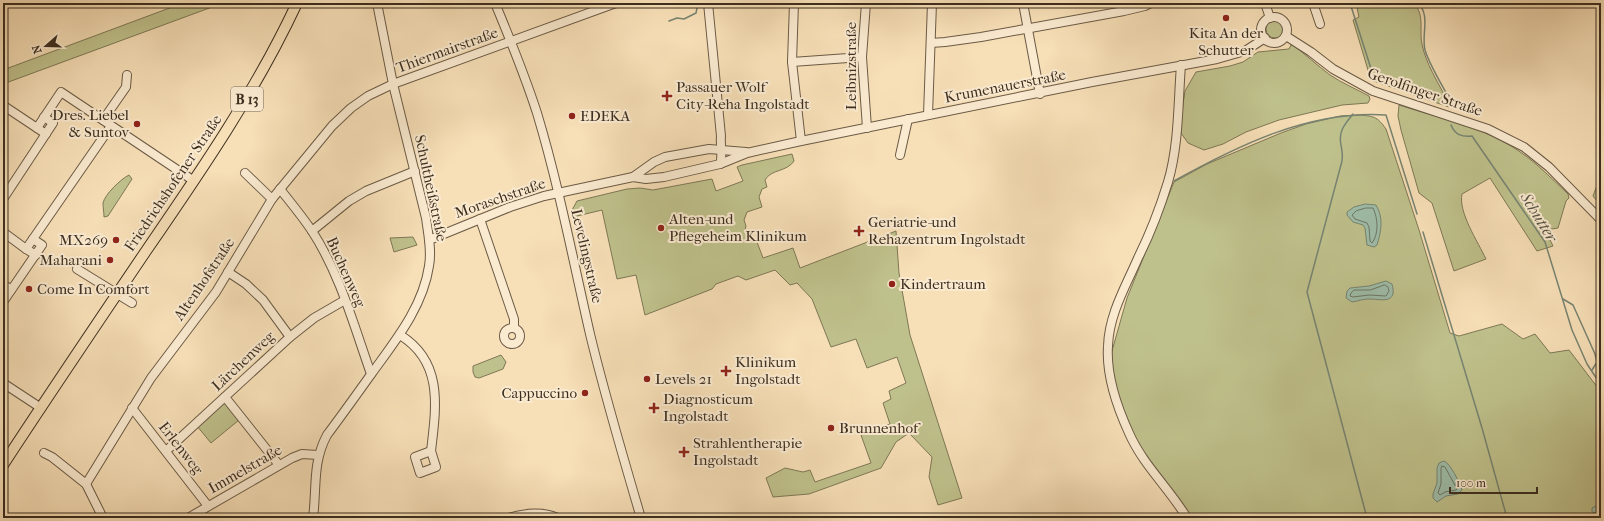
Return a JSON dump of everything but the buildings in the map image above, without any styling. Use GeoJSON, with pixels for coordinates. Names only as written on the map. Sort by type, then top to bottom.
{"type":"FeatureCollection","features":[{"type":"Feature","properties":{"kind":"main road","name":"Friedrichshofener Straße"},"geometry":{"type":"LineString","coordinates":[[3,465],[194,181],[262,73],[296,3]]}},
{"type":"Feature","properties":{"kind":"street","name":"Schultheißstraße"},"geometry":{"type":"LineString","coordinates":[[313,518],[318,455],[327,436],[400,335],[413,313],[423,290],[429,267],[429,240],[415,171],[393,84],[377,3]]}},
{"type":"Feature","properties":{"kind":"street","name":"Levelingstraße"},"geometry":{"type":"LineString","coordinates":[[494,3],[511,41],[537,113],[558,193],[600,373],[621,453],[641,518]]}},
{"type":"Feature","properties":{"kind":"street","name":"Thiermairstraße"},"geometry":{"type":"LineString","coordinates":[[393,84],[616,3]]}},
{"type":"Feature","properties":{"kind":"street"},"geometry":{"type":"LineString","coordinates":[[708,3],[721,136],[722,159],[720,164]]}},
{"type":"Feature","properties":{"kind":"street"},"geometry":{"type":"LineString","coordinates":[[794,3],[792,62],[801,141]]}},
{"type":"Feature","properties":{"kind":"street","name":"Leibnizstraße"},"geometry":{"type":"LineString","coordinates":[[866,3],[862,57],[867,128]]}},
{"type":"Feature","properties":{"kind":"street"},"geometry":{"type":"LineString","coordinates":[[928,115],[932,3]]}},
{"type":"Feature","properties":{"kind":"street"},"geometry":{"type":"LineString","coordinates":[[1023,3],[1040,94]]}},
{"type":"Feature","properties":{"kind":"street"},"geometry":{"type":"LineString","coordinates":[[931,43],[981,37],[1028,29],[1124,11],[1146,6],[1151,3]]}},
{"type":"Feature","properties":{"kind":"street"},"geometry":{"type":"LineString","coordinates":[[1265,3],[1270,18]]}},
{"type":"Feature","properties":{"kind":"street"},"geometry":{"type":"LineString","coordinates":[[1313,3],[1320,24]]}},
{"type":"Feature","properties":{"kind":"street"},"geometry":{"type":"LineString","coordinates":[[1278,17],[1284,22],[1287,29],[1286,36],[1280,42],[1276,43],[1268,41],[1262,32],[1262,25],[1270,18],[1278,17]]}},
{"type":"Feature","properties":{"kind":"street","name":"Gerolfinger Straße"},"geometry":{"type":"LineString","coordinates":[[1286,36],[1312,52],[1333,69],[1373,91],[1488,129],[1524,147],[1549,167],[1601,220]]}},
{"type":"Feature","properties":{"kind":"street","name":"Krumenauerstraße"},"geometry":{"type":"LineString","coordinates":[[558,193],[633,177],[646,179],[654,178],[720,164],[747,152],[1217,59],[1245,51],[1265,38]]}},
{"type":"Feature","properties":{"kind":"street"},"geometry":{"type":"LineString","coordinates":[[792,62],[862,57]]}},
{"type":"Feature","properties":{"kind":"street"},"geometry":{"type":"LineString","coordinates":[[1181,65],[1175,141],[1168,180],[1141,253],[1115,308],[1108,346],[1110,370],[1115,393],[1129,434],[1144,461],[1176,500],[1187,518]]}},
{"type":"Feature","properties":{"kind":"street"},"geometry":{"type":"LineString","coordinates":[[103,120],[126,87],[127,75]]}},
{"type":"Feature","properties":{"kind":"street","name":"Altenhofstraße"},"geometry":{"type":"LineString","coordinates":[[86,484],[151,378],[216,292],[272,199],[337,122],[351,108],[368,96],[393,84]]}},
{"type":"Feature","properties":{"kind":"street"},"geometry":{"type":"LineString","coordinates":[[37,128],[61,92],[194,181]]}},
{"type":"Feature","properties":{"kind":"street"},"geometry":{"type":"LineString","coordinates":[[3,108],[4,106],[46,134]]}},
{"type":"Feature","properties":{"kind":"street"},"geometry":{"type":"LineString","coordinates":[[3,199],[53,123],[44,117]]}},
{"type":"Feature","properties":{"kind":"street"},"geometry":{"type":"LineString","coordinates":[[900,155],[908,119]]}},
{"type":"Feature","properties":{"kind":"street"},"geometry":{"type":"LineString","coordinates":[[26,249],[111,126]]}},
{"type":"Feature","properties":{"kind":"street","name":"Krumenauerstraße"},"geometry":{"type":"LineString","coordinates":[[633,177],[650,164],[665,157],[709,149],[747,152]]}},
{"type":"Feature","properties":{"kind":"street"},"geometry":{"type":"LineString","coordinates":[[650,164],[650,171],[654,178]]}},
{"type":"Feature","properties":{"kind":"street"},"geometry":{"type":"LineString","coordinates":[[312,231],[350,201],[366,191],[415,171]]}},
{"type":"Feature","properties":{"kind":"street"},"geometry":{"type":"LineString","coordinates":[[245,173],[272,199]]}},
{"type":"Feature","properties":{"kind":"street","name":"Buchenweg"},"geometry":{"type":"LineString","coordinates":[[280,189],[312,231],[330,265],[346,300],[371,374]]}},
{"type":"Feature","properties":{"kind":"street","name":"Moraschstraße"},"geometry":{"type":"LineString","coordinates":[[429,240],[525,202],[558,193]]}},
{"type":"Feature","properties":{"kind":"street"},"geometry":{"type":"LineString","coordinates":[[480,219],[514,319],[514,328]]}},
{"type":"Feature","properties":{"kind":"street"},"geometry":{"type":"LineString","coordinates":[[3,232],[36,255]]}},
{"type":"Feature","properties":{"kind":"street"},"geometry":{"type":"LineString","coordinates":[[3,302],[42,245],[33,239]]}},
{"type":"Feature","properties":{"kind":"street"},"geometry":{"type":"LineString","coordinates":[[77,269],[132,303]]}},
{"type":"Feature","properties":{"kind":"street"},"geometry":{"type":"LineString","coordinates":[[228,272],[246,284],[263,300],[290,337]]}},
{"type":"Feature","properties":{"kind":"street"},"geometry":{"type":"LineString","coordinates":[[3,284],[11,290]]}},
{"type":"Feature","properties":{"kind":"street","name":"Lärchenweg"},"geometry":{"type":"LineString","coordinates":[[166,450],[290,337],[314,318],[346,300]]}},
{"type":"Feature","properties":{"kind":"street"},"geometry":{"type":"LineString","coordinates":[[400,335],[410,340],[420,352],[433,380],[436,396],[436,409],[431,452]]}},
{"type":"Feature","properties":{"kind":"street"},"geometry":{"type":"LineString","coordinates":[[3,383],[41,408]]}},
{"type":"Feature","properties":{"kind":"street"},"geometry":{"type":"LineString","coordinates":[[225,397],[279,465]]}},
{"type":"Feature","properties":{"kind":"street","name":"Erlenweg"},"geometry":{"type":"LineString","coordinates":[[132,408],[208,506]]}},
{"type":"Feature","properties":{"kind":"street"},"geometry":{"type":"LineString","coordinates":[[44,453],[52,457],[86,484],[103,518]]}},
{"type":"Feature","properties":{"kind":"street","name":"Immelstraße"},"geometry":{"type":"LineString","coordinates":[[188,518],[292,458],[302,454],[318,455]]}},
{"type":"Feature","properties":{"kind":"street"},"geometry":{"type":"LineString","coordinates":[[509,518],[533,513],[558,518]]}},
{"type":"Feature","properties":{"kind":"green space"},"geometry":{"type":"Polygon","coordinates":[[[183,3],[223,3],[3,84],[3,70],[183,3]]]}},
{"type":"Feature","properties":{"kind":"green space"},"geometry":{"type":"Polygon","coordinates":[[[1356,3],[1414,3],[1421,18],[1421,38],[1424,51],[1449,107],[1371,80],[1353,20],[1359,17],[1356,3]]]}},
{"type":"Feature","properties":{"kind":"green space"},"geometry":{"type":"Polygon","coordinates":[[[1275,20],[1281,23],[1284,29],[1281,35],[1275,38],[1269,35],[1266,29],[1269,23],[1275,20]]]}},
{"type":"Feature","properties":{"kind":"green space"},"geometry":{"type":"Polygon","coordinates":[[[1291,45],[1293,45],[1330,75],[1369,96],[1370,99],[1368,103],[1342,105],[1279,120],[1246,132],[1223,144],[1204,150],[1188,143],[1181,133],[1182,111],[1185,91],[1196,72],[1230,66],[1243,62],[1258,52],[1289,49],[1291,45]]]}},
{"type":"Feature","properties":{"kind":"green space"},"geometry":{"type":"Polygon","coordinates":[[[1399,105],[1471,127],[1511,146],[1534,162],[1568,194],[1569,198],[1566,201],[1558,228],[1545,230],[1553,246],[1537,251],[1490,178],[1462,194],[1463,209],[1466,218],[1486,259],[1454,271],[1432,203],[1419,193],[1401,130],[1398,116],[1399,105]]]}},
{"type":"Feature","properties":{"kind":"green space"},"geometry":{"type":"Polygon","coordinates":[[[1358,115],[1377,119],[1386,129],[1419,230],[1450,333],[1459,336],[1502,324],[1523,339],[1535,334],[1550,353],[1569,350],[1601,392],[1601,518],[1190,518],[1138,446],[1115,385],[1110,358],[1127,298],[1174,182],[1207,164],[1281,133],[1306,124],[1340,116],[1358,115]]]}},
{"type":"Feature","properties":{"kind":"green space"},"geometry":{"type":"Polygon","coordinates":[[[792,154],[794,161],[791,165],[771,174],[765,180],[767,187],[762,189],[759,197],[762,207],[747,212],[744,220],[746,226],[745,230],[757,242],[763,258],[793,248],[800,268],[896,231],[899,273],[910,335],[962,498],[938,505],[929,477],[932,457],[909,433],[896,442],[881,468],[809,494],[773,497],[766,478],[785,468],[803,472],[810,470],[815,482],[871,463],[861,435],[890,424],[883,403],[891,399],[889,391],[906,383],[897,357],[867,368],[856,339],[831,347],[812,299],[797,283],[790,285],[775,270],[746,280],[738,276],[716,284],[712,289],[645,315],[636,275],[617,279],[602,210],[577,216],[591,277],[588,278],[572,210],[577,201],[627,189],[640,188],[653,190],[712,179],[716,191],[743,181],[737,167],[792,154]]]}},
{"type":"Feature","properties":{"kind":"green space"},"geometry":{"type":"Polygon","coordinates":[[[129,175],[132,179],[108,216],[104,217],[104,199],[114,187],[129,175]]]}},
{"type":"Feature","properties":{"kind":"green space"},"geometry":{"type":"Polygon","coordinates":[[[1600,181],[1601,182],[1601,206],[1593,196],[1600,181]]]}},
{"type":"Feature","properties":{"kind":"green space"},"geometry":{"type":"Polygon","coordinates":[[[413,237],[417,245],[394,252],[390,238],[413,237]]]}},
{"type":"Feature","properties":{"kind":"green space"},"geometry":{"type":"Polygon","coordinates":[[[501,355],[506,362],[503,369],[479,378],[475,377],[473,366],[501,355]]]}},
{"type":"Feature","properties":{"kind":"green space"},"geometry":{"type":"Polygon","coordinates":[[[225,402],[239,420],[211,443],[197,426],[225,402]]]}},
{"type":"Feature","properties":{"kind":"water"},"geometry":{"type":"Polygon","coordinates":[[[1365,204],[1376,205],[1379,210],[1381,220],[1380,235],[1377,245],[1374,247],[1367,245],[1365,228],[1363,225],[1353,222],[1347,215],[1347,212],[1354,207],[1365,204]]]}},
{"type":"Feature","properties":{"kind":"water"},"geometry":{"type":"Polygon","coordinates":[[[1386,281],[1392,284],[1393,291],[1390,298],[1383,300],[1367,299],[1352,302],[1346,298],[1347,291],[1350,288],[1369,286],[1386,281]]]}},
{"type":"Feature","properties":{"kind":"water"},"geometry":{"type":"Polygon","coordinates":[[[1444,461],[1452,469],[1462,490],[1458,494],[1446,496],[1437,502],[1433,498],[1433,494],[1437,483],[1437,468],[1439,463],[1444,461]]]}},
{"type":"Feature","properties":{"kind":"water"},"geometry":{"type":"Polygon","coordinates":[[[1601,503],[1601,514],[1592,512],[1592,508],[1601,503]]]}},
{"type":"Feature","properties":{"kind":"waterway"},"geometry":{"type":"LineString","coordinates":[[669,21],[677,18],[684,19],[696,13],[698,3]]}},
{"type":"Feature","properties":{"kind":"waterway"},"geometry":{"type":"LineString","coordinates":[[1350,3],[1374,78]]}},
{"type":"Feature","properties":{"kind":"waterway","name":"Schutter"},"geometry":{"type":"LineString","coordinates":[[1418,3],[1422,8],[1425,19],[1424,44],[1427,56],[1452,103]]}},
{"type":"Feature","properties":{"kind":"waterway"},"geometry":{"type":"LineString","coordinates":[[1353,114],[1341,132],[1340,140],[1342,161],[1307,292],[1367,518]]}},
{"type":"Feature","properties":{"kind":"waterway"},"geometry":{"type":"LineString","coordinates":[[1174,181],[1250,143],[1303,124],[1330,118],[1358,115],[1386,115],[1417,214]]}},
{"type":"Feature","properties":{"kind":"waterway","name":"Schutter"},"geometry":{"type":"LineString","coordinates":[[1451,125],[1459,135],[1472,136],[1545,242],[1572,330],[1587,364],[1601,385]]}},
{"type":"Feature","properties":{"kind":"waterway"},"geometry":{"type":"LineString","coordinates":[[1423,232],[1482,428],[1507,518]]}},
{"type":"Feature","properties":{"kind":"waterway"},"geometry":{"type":"LineString","coordinates":[[1563,299],[1573,305],[1595,354],[1597,362],[1592,370]]}},
{"type":"Feature","properties":{"kind":"place","name":"Kita An der Schutter"},"geometry":{"type":"Point","coordinates":[1226,18]}},
{"type":"Feature","properties":{"kind":"place","name":"Passauer Wolf City-Reha Ingolstadt"},"geometry":{"type":"Point","coordinates":[667,96]}},
{"type":"Feature","properties":{"kind":"place","name":"EDEKA"},"geometry":{"type":"Point","coordinates":[572,116]}},
{"type":"Feature","properties":{"kind":"place","name":"Dres. Liebel & Suntov"},"geometry":{"type":"Point","coordinates":[137,124]}},
{"type":"Feature","properties":{"kind":"place","name":"Alten-und Pflegeheim Klinikum"},"geometry":{"type":"Point","coordinates":[661,228]}},
{"type":"Feature","properties":{"kind":"place","name":"Geriatrie-und Rehazentrum Ingolstadt"},"geometry":{"type":"Point","coordinates":[859,231]}},
{"type":"Feature","properties":{"kind":"place","name":"MX269"},"geometry":{"type":"Point","coordinates":[116,240]}},
{"type":"Feature","properties":{"kind":"place","name":"Maharani"},"geometry":{"type":"Point","coordinates":[110,260]}},
{"type":"Feature","properties":{"kind":"place","name":"Kindertraum"},"geometry":{"type":"Point","coordinates":[892,284]}},
{"type":"Feature","properties":{"kind":"place","name":"Come In Comfort"},"geometry":{"type":"Point","coordinates":[29,289]}},
{"type":"Feature","properties":{"kind":"place","name":"Klinikum Ingolstadt"},"geometry":{"type":"Point","coordinates":[726,371]}},
{"type":"Feature","properties":{"kind":"place","name":"Levels 21"},"geometry":{"type":"Point","coordinates":[647,379]}},
{"type":"Feature","properties":{"kind":"place","name":"Cappuccino"},"geometry":{"type":"Point","coordinates":[585,393]}},
{"type":"Feature","properties":{"kind":"place","name":"Diagnosticum Ingolstadt"},"geometry":{"type":"Point","coordinates":[654,408]}},
{"type":"Feature","properties":{"kind":"place","name":"Brunnenhof"},"geometry":{"type":"Point","coordinates":[831,428]}},
{"type":"Feature","properties":{"kind":"place","name":"Strahlentherapie Ingolstadt"},"geometry":{"type":"Point","coordinates":[684,452]}}]}
